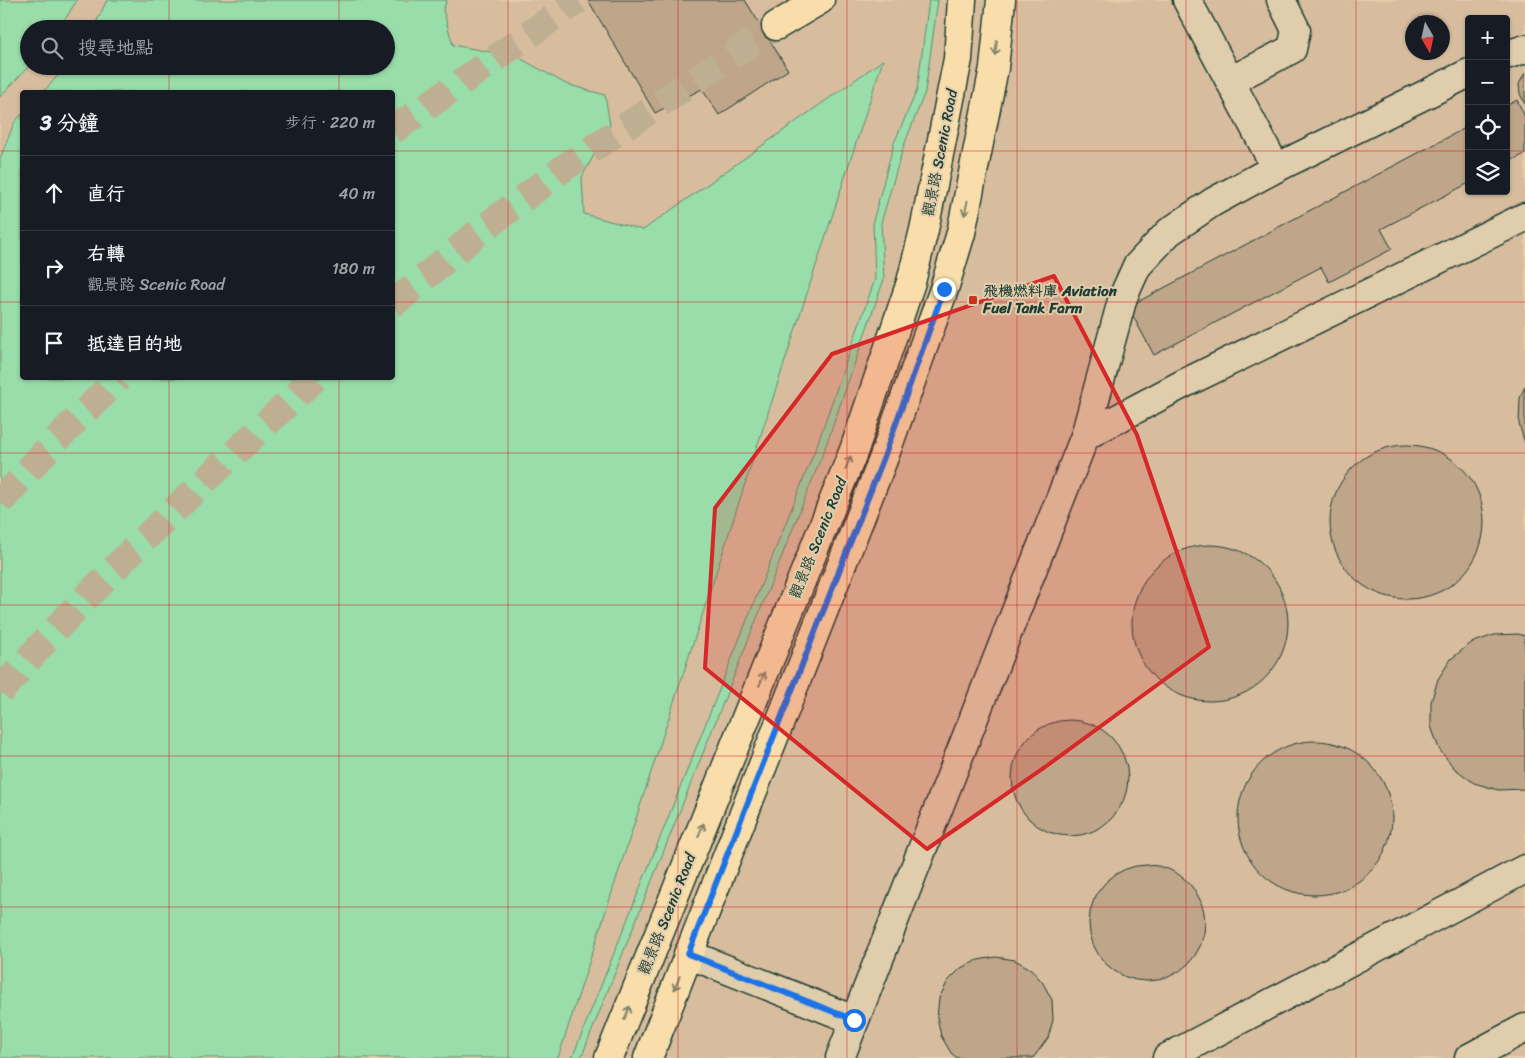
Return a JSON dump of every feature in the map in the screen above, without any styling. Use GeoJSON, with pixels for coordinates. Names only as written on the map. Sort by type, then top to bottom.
{"type":"FeatureCollection","features":[{"type":"Feature","properties":{"kind":"main road"},"geometry":{"type":"LineString","coordinates":[[776,26],[820,0]]}},
{"type":"Feature","properties":{"kind":"main road","name":"觀景路 Scenic Road"},"geometry":{"type":"LineString","coordinates":[[609,1058],[854,450],[905,300],[924,230],[950,105],[958,59],[962,0]]}},
{"type":"Feature","properties":{"kind":"main road","name":"觀景路 Scenic Road"},"geometry":{"type":"LineString","coordinates":[[648,1058],[884,457],[944,289],[960,233],[994,68],[1001,0]]}},
{"type":"Feature","properties":{"kind":"street"},"geometry":{"type":"LineString","coordinates":[[1230,81],[1292,49],[1296,30],[1280,0]]}},
{"type":"Feature","properties":{"kind":"street"},"geometry":{"type":"LineString","coordinates":[[1191,1],[1230,81],[1276,168]]}},
{"type":"Feature","properties":{"kind":"street"},"geometry":{"type":"LineString","coordinates":[[1510,54],[1525,49]]}},
{"type":"Feature","properties":{"kind":"street"},"geometry":{"type":"LineString","coordinates":[[840,1058],[1085,436],[1123,297],[1137,266],[1169,232],[1213,202],[1276,168],[1465,75]]}},
{"type":"Feature","properties":{"kind":"street"},"geometry":{"type":"LineString","coordinates":[[1085,436],[1191,379],[1525,218]]}},
{"type":"Feature","properties":{"kind":"street"},"geometry":{"type":"LineString","coordinates":[[1167,1058],[1525,869]]}},
{"type":"Feature","properties":{"kind":"street"},"geometry":{"type":"LineString","coordinates":[[688,954],[854,1020]]}},
{"type":"Feature","properties":{"kind":"street"},"geometry":{"type":"LineString","coordinates":[[1468,1058],[1525,1028]]}},
{"type":"Feature","properties":{"kind":"highlighted area"},"geometry":{"type":"Polygon","coordinates":[[[1054,276],[1137,435],[1209,647],[1045,767],[927,849],[705,668],[715,508],[832,354],[1054,276]]]}},
{"type":"Feature","properties":{"kind":"shaded area"},"geometry":{"type":"Polygon","coordinates":[[[0,0],[1525,0],[1525,1058],[0,1058],[0,0]]]}},
{"type":"Feature","properties":{"kind":"green space"},"geometry":{"type":"Polygon","coordinates":[[[0,0],[77,0],[65,20],[20,20],[21,75],[0,97],[0,0]]]}},
{"type":"Feature","properties":{"kind":"green space"},"geometry":{"type":"Polygon","coordinates":[[[107,0],[447,0],[443,10],[453,45],[518,57],[566,84],[605,95],[610,125],[582,177],[584,214],[643,230],[883,60],[558,1058],[0,1058],[0,159],[14,123],[20,116],[20,380],[395,380],[395,90],[45,90],[59,75],[395,75],[395,20],[97,20],[107,0]]]}},
{"type":"Feature","properties":{"kind":"green space"},"geometry":{"type":"Polygon","coordinates":[[[929,0],[938,0],[925,92],[903,148],[881,223],[884,279],[825,448],[581,1058],[572,1058],[817,445],[875,279],[873,221],[894,143],[917,90],[929,0]]]}},
{"type":"Feature","properties":{"kind":"building"},"geometry":{"type":"Polygon","coordinates":[[[588,0],[745,0],[788,70],[719,115],[702,89],[655,113],[588,0]]]}},
{"type":"Feature","properties":{"kind":"building"},"geometry":{"type":"Polygon","coordinates":[[[1525,73],[1525,104],[1520,94],[1519,84],[1525,73]]]}},
{"type":"Feature","properties":{"kind":"building"},"geometry":{"type":"Polygon","coordinates":[[[1517,100],[1525,117],[1525,154],[1510,161],[1510,105],[1517,100]]]}},
{"type":"Feature","properties":{"kind":"building"},"geometry":{"type":"Polygon","coordinates":[[[1465,128],[1465,185],[1381,229],[1392,249],[1329,282],[1321,267],[1154,355],[1128,307],[1465,128]]]}},
{"type":"Feature","properties":{"kind":"building"},"geometry":{"type":"Polygon","coordinates":[[[1525,386],[1525,443],[1519,424],[1520,398],[1525,386]]]}},
{"type":"Feature","properties":{"kind":"building"},"geometry":{"type":"Polygon","coordinates":[[[1407,445],[1437,450],[1462,467],[1479,492],[1484,522],[1479,552],[1462,577],[1437,594],[1407,599],[1377,594],[1352,577],[1335,552],[1330,522],[1335,492],[1352,467],[1377,450],[1407,445]]]}},
{"type":"Feature","properties":{"kind":"building"},"geometry":{"type":"Polygon","coordinates":[[[1202,545],[1218,545],[1233,548],[1247,554],[1260,562],[1271,573],[1285,600],[1288,623],[1287,638],[1279,660],[1271,673],[1260,684],[1233,698],[1218,701],[1202,701],[1187,698],[1173,692],[1160,684],[1149,673],[1135,646],[1132,631],[1132,615],[1135,600],[1141,586],[1149,573],[1160,562],[1187,548],[1202,545]]]}},
{"type":"Feature","properties":{"kind":"building"},"geometry":{"type":"Polygon","coordinates":[[[1518,634],[1525,636],[1525,789],[1498,790],[1474,783],[1454,768],[1439,749],[1431,726],[1431,702],[1438,679],[1451,659],[1471,643],[1494,635],[1518,634]]]}},
{"type":"Feature","properties":{"kind":"building"},"geometry":{"type":"Polygon","coordinates":[[[1070,720],[1092,724],[1111,737],[1124,756],[1128,778],[1124,800],[1111,819],[1092,832],[1070,836],[1048,832],[1029,819],[1016,800],[1012,778],[1016,756],[1029,737],[1048,724],[1070,720]]]}},
{"type":"Feature","properties":{"kind":"building"},"geometry":{"type":"Polygon","coordinates":[[[1315,741],[1344,747],[1358,754],[1369,764],[1379,775],[1386,789],[1392,818],[1386,847],[1379,861],[1369,872],[1358,882],[1344,889],[1315,895],[1286,889],[1272,882],[1261,872],[1251,861],[1244,847],[1238,818],[1244,789],[1251,775],[1261,764],[1272,754],[1286,747],[1315,741]]]}},
{"type":"Feature","properties":{"kind":"building"},"geometry":{"type":"Polygon","coordinates":[[[1147,865],[1169,869],[1188,882],[1201,901],[1205,923],[1201,945],[1188,964],[1169,977],[1147,981],[1125,977],[1106,964],[1093,945],[1089,923],[1093,901],[1106,882],[1125,869],[1147,865]]]}},
{"type":"Feature","properties":{"kind":"building"},"geometry":{"type":"Polygon","coordinates":[[[996,957],[1015,960],[1031,969],[1043,983],[1052,1000],[1053,1020],[1048,1038],[1033,1058],[957,1058],[951,1053],[941,1036],[937,1017],[939,998],[948,981],[961,968],[978,960],[996,957]]]}},
{"type":"Feature","properties":{"kind":"tunnel"},"geometry":{"type":"LineString","coordinates":[[395,129],[578,0]]}},
{"type":"Feature","properties":{"kind":"tunnel"},"geometry":{"type":"LineString","coordinates":[[395,302],[475,235],[565,167],[776,26]]}},
{"type":"Feature","properties":{"kind":"tunnel"},"geometry":{"type":"LineString","coordinates":[[0,502],[55,441],[117,380]]}},
{"type":"Feature","properties":{"kind":"tunnel"},"geometry":{"type":"LineString","coordinates":[[0,692],[75,609],[153,530],[313,380]]}},
{"type":"Feature","properties":{"kind":"place","name":"飛機燃料庫 Aviation Fuel Tank Farm"},"geometry":{"type":"Point","coordinates":[973,300]}},
{"type":"Feature","properties":{"kind":"route"},"geometry":{"type":"LineString","coordinates":[[854,1020],[688,954],[884,457],[944,289]]}}]}
